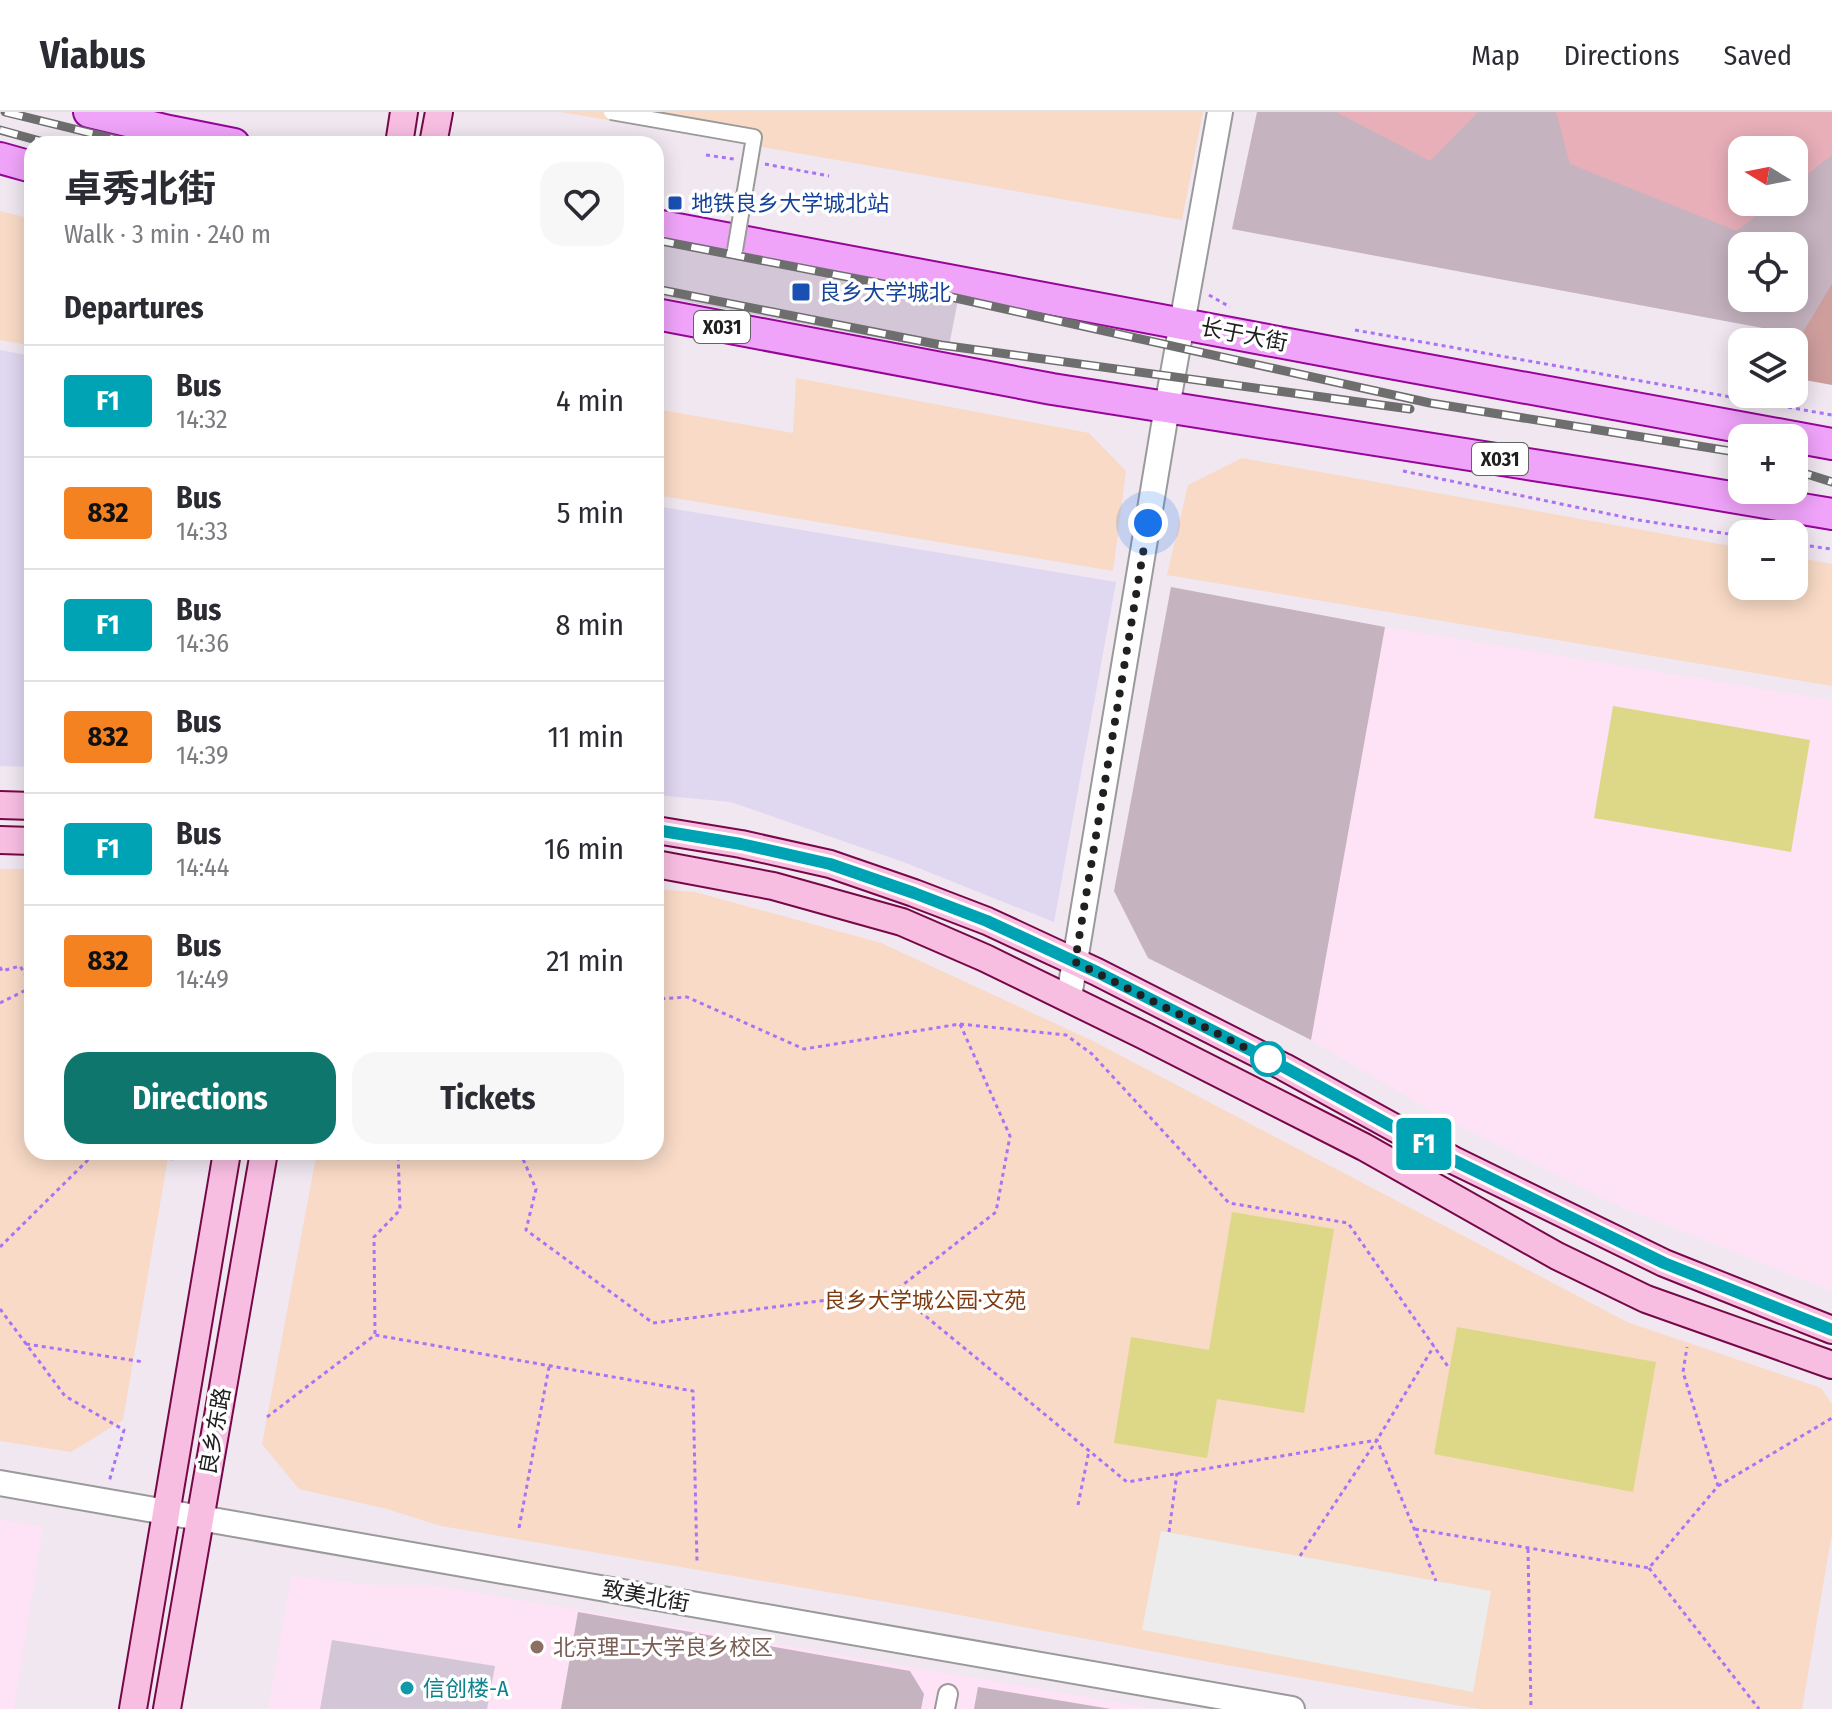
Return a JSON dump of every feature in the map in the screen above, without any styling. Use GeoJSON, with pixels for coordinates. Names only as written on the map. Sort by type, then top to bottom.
{"type":"FeatureCollection","features":[{"type":"Feature","properties":{"kind":"main road"},"geometry":{"type":"LineString","coordinates":[[89,112],[194,136]]}},
{"type":"Feature","properties":{"kind":"main road"},"geometry":{"type":"LineString","coordinates":[[400,136],[404,112]]}},
{"type":"Feature","properties":{"kind":"main road"},"geometry":{"type":"LineString","coordinates":[[434,136],[439,112]]}},
{"type":"Feature","properties":{"kind":"main road"},"geometry":{"type":"LineString","coordinates":[[0,158],[24,165]]}},
{"type":"Feature","properties":{"kind":"main road","name":"长于大街"},"geometry":{"type":"LineString","coordinates":[[664,226],[1832,444]]}},
{"type":"Feature","properties":{"kind":"main road","name":"X031"},"geometry":{"type":"LineString","coordinates":[[664,316],[1052,389],[1832,514]]}},
{"type":"Feature","properties":{"kind":"main road"},"geometry":{"type":"LineString","coordinates":[[0,805],[24,806]]}},
{"type":"Feature","properties":{"kind":"main road"},"geometry":{"type":"LineString","coordinates":[[664,831],[741,844],[830,864],[987,921],[1284,1067],[1453,1160],[1664,1263],[1832,1330]]}},
{"type":"Feature","properties":{"kind":"main road"},"geometry":{"type":"LineString","coordinates":[[0,840],[24,841]]}},
{"type":"Feature","properties":{"kind":"main road"},"geometry":{"type":"LineString","coordinates":[[664,866],[773,886],[902,922],[1069,997],[1364,1147],[1557,1256],[1646,1299],[1832,1365]]}},
{"type":"Feature","properties":{"kind":"main road","name":"良乡东路"},"geometry":{"type":"LineString","coordinates":[[133,1709],[226,1160]]}},
{"type":"Feature","properties":{"kind":"main road","name":"良乡东路"},"geometry":{"type":"LineString","coordinates":[[167,1709],[263,1160]]}},
{"type":"Feature","properties":{"kind":"street"},"geometry":{"type":"LineString","coordinates":[[611,112],[754,137],[735,250]]}},
{"type":"Feature","properties":{"kind":"street"},"geometry":{"type":"LineString","coordinates":[[1069,997],[1181,323],[1220,112]]}},
{"type":"Feature","properties":{"kind":"street","name":"致美北街"},"geometry":{"type":"LineString","coordinates":[[0,1483],[1292,1709]]}},
{"type":"Feature","properties":{"kind":"path"},"geometry":{"type":"LineString","coordinates":[[706,155],[829,176]]}},
{"type":"Feature","properties":{"kind":"path","name":"长于大街"},"geometry":{"type":"LineString","coordinates":[[1190,283],[1230,308]]}},
{"type":"Feature","properties":{"kind":"path"},"geometry":{"type":"LineString","coordinates":[[1354,330],[1832,415]]}},
{"type":"Feature","properties":{"kind":"path"},"geometry":{"type":"LineString","coordinates":[[1398,470],[1638,520],[1728,534]]}},
{"type":"Feature","properties":{"kind":"path"},"geometry":{"type":"LineString","coordinates":[[1808,546],[1832,549]]}},
{"type":"Feature","properties":{"kind":"path"},"geometry":{"type":"LineString","coordinates":[[0,967],[2,971],[20,966],[24,973]]}},
{"type":"Feature","properties":{"kind":"path"},"geometry":{"type":"LineString","coordinates":[[0,1003],[24,990]]}},
{"type":"Feature","properties":{"kind":"path"},"geometry":{"type":"LineString","coordinates":[[664,998],[687,997],[804,1049],[960,1024],[1066,1035],[1092,1054],[1229,1203],[1348,1223],[1449,1368]]}},
{"type":"Feature","properties":{"kind":"path"},"geometry":{"type":"LineString","coordinates":[[523,1160],[536,1189],[526,1230],[653,1323],[895,1291],[996,1212],[1010,1136],[960,1024]]}},
{"type":"Feature","properties":{"kind":"path"},"geometry":{"type":"LineString","coordinates":[[0,1247],[88,1160]]}},
{"type":"Feature","properties":{"kind":"path"},"geometry":{"type":"LineString","coordinates":[[375,1335],[374,1237],[400,1210],[398,1160]]}},
{"type":"Feature","properties":{"kind":"path"},"geometry":{"type":"LineString","coordinates":[[895,1291],[1127,1482],[1377,1440]]}},
{"type":"Feature","properties":{"kind":"path"},"geometry":{"type":"LineString","coordinates":[[0,1309],[65,1396],[124,1430],[104,1502]]}},
{"type":"Feature","properties":{"kind":"path"},"geometry":{"type":"LineString","coordinates":[[267,1417],[375,1335],[693,1391],[697,1562]]}},
{"type":"Feature","properties":{"kind":"path"},"geometry":{"type":"LineString","coordinates":[[26,1344],[144,1362]]}},
{"type":"Feature","properties":{"kind":"path"},"geometry":{"type":"LineString","coordinates":[[1300,1556],[1377,1440],[1434,1346]]}},
{"type":"Feature","properties":{"kind":"path"},"geometry":{"type":"LineString","coordinates":[[1687,1347],[1683,1372],[1718,1486]]}},
{"type":"Feature","properties":{"kind":"path"},"geometry":{"type":"LineString","coordinates":[[519,1528],[549,1367]]}},
{"type":"Feature","properties":{"kind":"path"},"geometry":{"type":"LineString","coordinates":[[1649,1568],[1718,1486],[1832,1418]]}},
{"type":"Feature","properties":{"kind":"path"},"geometry":{"type":"LineString","coordinates":[[1377,1440],[1436,1581]]}},
{"type":"Feature","properties":{"kind":"path"},"geometry":{"type":"LineString","coordinates":[[1078,1505],[1089,1451]]}},
{"type":"Feature","properties":{"kind":"path"},"geometry":{"type":"LineString","coordinates":[[1169,1532],[1177,1473]]}},
{"type":"Feature","properties":{"kind":"path"},"geometry":{"type":"LineString","coordinates":[[1415,1529],[1649,1568],[1759,1709]]}},
{"type":"Feature","properties":{"kind":"path"},"geometry":{"type":"LineString","coordinates":[[1528,1549],[1531,1709]]}},
{"type":"Feature","properties":{"kind":"shaded area"},"geometry":{"type":"Polygon","coordinates":[[[1257,112],[1832,112],[1832,341],[1808,337],[1808,328],[1762,328],[1232,229],[1257,112]]]}},
{"type":"Feature","properties":{"kind":"shaded area"},"geometry":{"type":"Polygon","coordinates":[[[1336,112],[1478,112],[1430,161],[1336,112]]]}},
{"type":"Feature","properties":{"kind":"shaded area"},"geometry":{"type":"Polygon","coordinates":[[[1556,112],[1832,112],[1832,155],[1808,174],[1808,136],[1728,136],[1728,216],[1756,216],[1737,231],[1570,164],[1556,112]]]}},
{"type":"Feature","properties":{"kind":"shaded area"},"geometry":{"type":"Polygon","coordinates":[[[1832,284],[1832,385],[1808,381],[1808,328],[1805,328],[1832,284]]]}},
{"type":"Feature","properties":{"kind":"shaded area"},"geometry":{"type":"Polygon","coordinates":[[[0,350],[24,354],[24,767],[0,766],[0,350]]]}},
{"type":"Feature","properties":{"kind":"shaded area"},"geometry":{"type":"Polygon","coordinates":[[[664,507],[1116,582],[1054,922],[906,863],[731,802],[664,796],[664,507]]]}},
{"type":"Feature","properties":{"kind":"shaded area"},"geometry":{"type":"Polygon","coordinates":[[[1171,587],[1385,627],[1311,1040],[1148,958],[1114,891],[1171,587]]]}},
{"type":"Feature","properties":{"kind":"shaded area"},"geometry":{"type":"Polygon","coordinates":[[[1385,627],[1832,700],[1832,1291],[1623,1208],[1434,1113],[1311,1040],[1353,780],[1385,627]]]}},
{"type":"Feature","properties":{"kind":"shaded area"},"geometry":{"type":"Polygon","coordinates":[[[1613,706],[1810,740],[1791,852],[1594,818],[1613,706]]]}},
{"type":"Feature","properties":{"kind":"shaded area"},"geometry":{"type":"Polygon","coordinates":[[[1232,1212],[1334,1229],[1304,1413],[1217,1399],[1207,1458],[1114,1443],[1131,1337],[1209,1350],[1232,1212]]]}},
{"type":"Feature","properties":{"kind":"shaded area"},"geometry":{"type":"Polygon","coordinates":[[[1457,1327],[1656,1362],[1633,1492],[1434,1454],[1457,1327]]]}},
{"type":"Feature","properties":{"kind":"shaded area"},"geometry":{"type":"Polygon","coordinates":[[[0,1519],[43,1527],[14,1709],[0,1709],[0,1519]]]}},
{"type":"Feature","properties":{"kind":"shaded area"},"geometry":{"type":"Polygon","coordinates":[[[1161,1531],[1491,1591],[1473,1692],[1142,1630],[1161,1531]]]}},
{"type":"Feature","properties":{"kind":"shaded area","name":"北京理工大学良乡校区"},"geometry":{"type":"Polygon","coordinates":[[[291,1576],[373,1585],[432,1585],[1156,1709],[268,1709],[291,1576]]]}},
{"type":"Feature","properties":{"kind":"shaded area"},"geometry":{"type":"Polygon","coordinates":[[[578,1612],[910,1671],[924,1694],[921,1709],[561,1709],[578,1612]]]}},
{"type":"Feature","properties":{"kind":"shaded area"},"geometry":{"type":"Polygon","coordinates":[[[978,1687],[1111,1709],[974,1709],[978,1687]]]}},
{"type":"Feature","properties":{"kind":"green space"},"geometry":{"type":"Polygon","coordinates":[[[561,112],[1203,112],[1182,220],[561,112]]]}},
{"type":"Feature","properties":{"kind":"green space"},"geometry":{"type":"Polygon","coordinates":[[[0,211],[24,217],[24,344],[0,340],[0,211]]]}},
{"type":"Feature","properties":{"kind":"green space"},"geometry":{"type":"Polygon","coordinates":[[[796,378],[1089,433],[1126,471],[1113,571],[664,496],[664,410],[793,433],[796,378]]]}},
{"type":"Feature","properties":{"kind":"green space"},"geometry":{"type":"Polygon","coordinates":[[[1242,458],[1728,545],[1728,600],[1808,600],[1808,560],[1832,564],[1832,686],[1167,575],[1188,485],[1242,458]]]}},
{"type":"Feature","properties":{"kind":"green space"},"geometry":{"type":"Polygon","coordinates":[[[0,869],[24,869],[24,1160],[168,1160],[123,1420],[71,1452],[0,1441],[0,869]]]}},
{"type":"Feature","properties":{"kind":"green space","name":"良乡大学城公园·文苑"},"geometry":{"type":"Polygon","coordinates":[[[664,890],[695,892],[881,943],[1093,1041],[1627,1322],[1821,1388],[1832,1404],[1832,1533],[1802,1709],[1479,1709],[927,1609],[441,1526],[387,1509],[299,1489],[262,1444],[315,1160],[664,1160],[664,890]]]}},
{"type":"Feature","properties":{"kind":"building"},"geometry":{"type":"Polygon","coordinates":[[[664,245],[958,300],[948,351],[664,298],[664,245]]]}},
{"type":"Feature","properties":{"kind":"building","name":"信创楼-A"},"geometry":{"type":"Polygon","coordinates":[[[332,1640],[495,1666],[487,1709],[320,1709],[332,1640]]]}},
{"type":"Feature","properties":{"kind":"railway"},"geometry":{"type":"LineString","coordinates":[[5,112],[102,136]]}},
{"type":"Feature","properties":{"kind":"railway"},"geometry":{"type":"LineString","coordinates":[[0,130],[24,137]]}},
{"type":"Feature","properties":{"kind":"railway"},"geometry":{"type":"LineString","coordinates":[[664,242],[951,297],[1430,403],[1728,451]]}},
{"type":"Feature","properties":{"kind":"railway"},"geometry":{"type":"LineString","coordinates":[[664,291],[941,345],[1410,409]]}},
{"type":"Feature","properties":{"kind":"railway"},"geometry":{"type":"LineString","coordinates":[[1808,474],[1832,482]]}},
{"type":"Feature","properties":{"kind":"bus line","name":"F1"},"geometry":{"type":"LineString","coordinates":[[664,831],[741,844],[830,864],[987,921],[1097,972],[1284,1067],[1453,1160],[1664,1263],[1832,1330]]}},
{"type":"Feature","properties":{"kind":"place","name":"地铁良乡大学城北站"},"geometry":{"type":"Point","coordinates":[675,203]}},
{"type":"Feature","properties":{"kind":"place","name":"良乡大学城北"},"geometry":{"type":"Point","coordinates":[801,292]}},
{"type":"Feature","properties":{"kind":"place","name":"北京理工大学良乡校区"},"geometry":{"type":"Point","coordinates":[537,1647]}},
{"type":"Feature","properties":{"kind":"place","name":"信创楼-A"},"geometry":{"type":"Point","coordinates":[407,1688]}},
{"type":"Feature","properties":{"kind":"route"},"geometry":{"type":"LineString","coordinates":[[1148,523],[1075,962],[1268,1059]]}}]}
